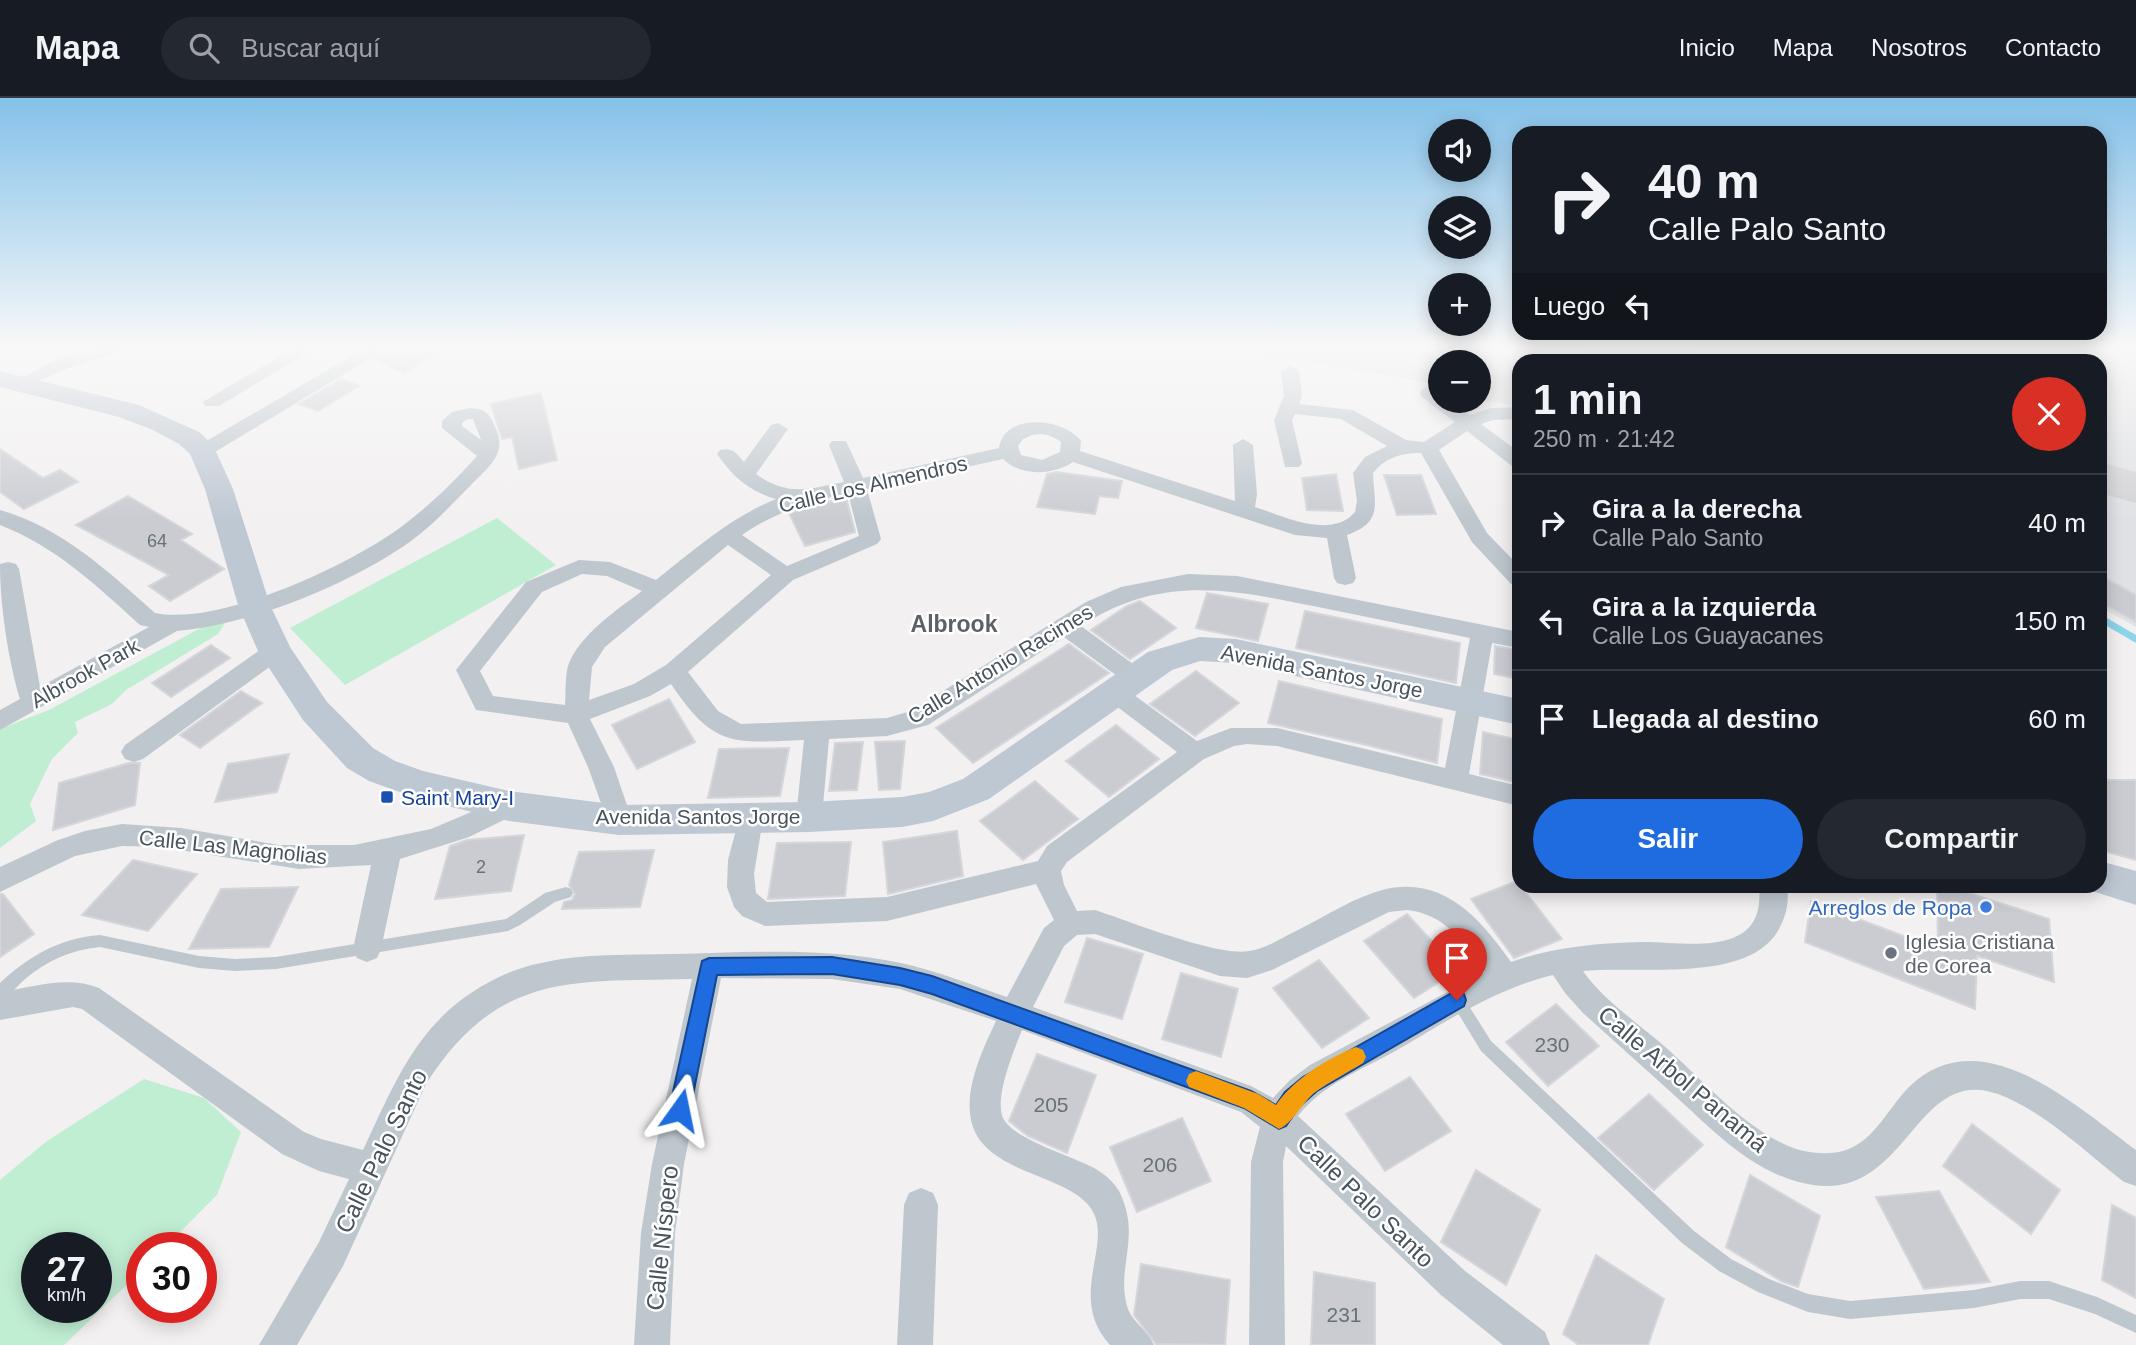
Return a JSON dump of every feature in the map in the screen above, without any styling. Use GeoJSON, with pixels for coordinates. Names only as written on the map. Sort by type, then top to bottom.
{"type":"FeatureCollection","features":[{"type":"Feature","properties":{"kind":"main road"},"geometry":{"type":"LineString","coordinates":[[103,404],[133,412],[189,438],[203,451]]}},
{"type":"Feature","properties":{"kind":"main road","name":"Avenida Santos Jorge"},"geometry":{"type":"LineString","coordinates":[[203,451],[234,534],[254,605],[275,651],[315,711],[360,758],[382,771],[419,785],[509,806],[619,820],[809,817],[902,812],[933,806],[959,797],[999,775],[1125,685],[1177,654],[1220,649],[1512,711]]}},
{"type":"Feature","properties":{"kind":"main road"},"geometry":{"type":"LineString","coordinates":[[2107,879],[2136,888]]}},
{"type":"Feature","properties":{"kind":"street"},"geometry":{"type":"LineString","coordinates":[[203,451],[281,404]]}},
{"type":"Feature","properties":{"kind":"street"},"geometry":{"type":"LineString","coordinates":[[1290,404],[1283,420],[1292,463]]}},
{"type":"Feature","properties":{"kind":"street"},"geometry":{"type":"LineString","coordinates":[[1288,408],[1346,414],[1402,446],[1429,448],[1468,422],[1490,414],[1512,412]]}},
{"type":"Feature","properties":{"kind":"street"},"geometry":{"type":"LineString","coordinates":[[1456,413],[1512,457]]}},
{"type":"Feature","properties":{"kind":"street"},"geometry":{"type":"LineString","coordinates":[[1037,428],[1066,435],[1071,441],[1070,454],[1058,464],[1038,467],[1019,463],[1009,452],[1011,439],[1026,430],[1037,428]]}},
{"type":"Feature","properties":{"kind":"street"},"geometry":{"type":"LineString","coordinates":[[779,429],[744,477],[748,497],[734,529],[785,575]]}},
{"type":"Feature","properties":{"kind":"street"},"geometry":{"type":"LineString","coordinates":[[658,589],[610,569],[579,568],[534,587],[468,670],[485,704],[576,715],[642,690],[674,671],[785,575],[870,539],[856,486],[839,445]]}},
{"type":"Feature","properties":{"kind":"street"},"geometry":{"type":"LineString","coordinates":[[1243,445],[1247,494],[1244,510]]}},
{"type":"Feature","properties":{"kind":"street"},"geometry":{"type":"LineString","coordinates":[[1070,454],[1302,530],[1336,532],[1353,524],[1365,511],[1367,497],[1362,479],[1367,466],[1378,457],[1402,446]]}},
{"type":"Feature","properties":{"kind":"street"},"geometry":{"type":"LineString","coordinates":[[1429,448],[1479,537],[1512,572]]}},
{"type":"Feature","properties":{"kind":"street","name":"Calle Los Almendros"},"geometry":{"type":"LineString","coordinates":[[576,715],[580,666],[597,641],[734,529],[798,498],[1009,452]]}},
{"type":"Feature","properties":{"kind":"street"},"geometry":{"type":"LineString","coordinates":[[727,454],[744,477],[768,490],[798,498]]}},
{"type":"Feature","properties":{"kind":"street"},"geometry":{"type":"LineString","coordinates":[[0,517],[63,547],[84,562],[148,619],[169,626],[198,622],[254,605],[339,574],[394,542],[438,508],[488,455]]}},
{"type":"Feature","properties":{"kind":"street"},"geometry":{"type":"LineString","coordinates":[[1336,532],[1345,578]]}},
{"type":"Feature","properties":{"kind":"street"},"geometry":{"type":"LineString","coordinates":[[8,569],[26,680],[33,703]]}},
{"type":"Feature","properties":{"kind":"street","name":"Calle Antonio Racimes"},"geometry":{"type":"LineString","coordinates":[[674,671],[709,719],[723,729],[741,733],[887,727],[919,718],[1094,607],[1121,595],[1154,586],[1188,582],[1237,583],[1512,639]]}},
{"type":"Feature","properties":{"kind":"street","name":"Albrook Park"},"geometry":{"type":"LineString","coordinates":[[0,721],[169,626]]}},
{"type":"Feature","properties":{"kind":"street"},"geometry":{"type":"LineString","coordinates":[[1065,626],[1195,752]]}},
{"type":"Feature","properties":{"kind":"street"},"geometry":{"type":"LineString","coordinates":[[1455,781],[1482,633]]}},
{"type":"Feature","properties":{"kind":"street"},"geometry":{"type":"LineString","coordinates":[[134,752],[275,651]]}},
{"type":"Feature","properties":{"kind":"street"},"geometry":{"type":"LineString","coordinates":[[576,715],[601,766],[619,820]]}},
{"type":"Feature","properties":{"kind":"street"},"geometry":{"type":"LineString","coordinates":[[809,817],[817,730]]}},
{"type":"Feature","properties":{"kind":"street"},"geometry":{"type":"LineString","coordinates":[[1070,924],[1050,886],[1047,870],[1057,854],[1195,752],[1231,737],[1263,735],[1308,744],[1512,794]]}},
{"type":"Feature","properties":{"kind":"street","name":"Calle Las Magnolias"},"geometry":{"type":"LineString","coordinates":[[0,880],[71,846],[123,835],[156,836],[296,858],[339,858],[388,851],[473,825],[509,806]]}},
{"type":"Feature","properties":{"kind":"street"},"geometry":{"type":"LineString","coordinates":[[750,819],[740,894],[748,907],[765,914],[887,909],[1047,870]]}},
{"type":"Feature","properties":{"kind":"street"},"geometry":{"type":"LineString","coordinates":[[367,948],[388,851]]}},
{"type":"Feature","properties":{"kind":"street"},"geometry":{"type":"LineString","coordinates":[[1267,1345],[1267,1162],[1271,1137],[1292,1099],[1310,1084],[1457,1000],[1504,977],[1560,961],[1610,955],[1713,954],[1738,949],[1756,939],[1770,921],[1774,911],[1773,893]]}},
{"type":"Feature","properties":{"kind":"street"},"geometry":{"type":"LineString","coordinates":[[1136,1345],[1116,1325],[1109,1304],[1113,1225],[1107,1201],[1089,1185],[1003,1141],[990,1128],[985,1107],[987,1090],[1013,1014],[1054,937],[1070,924],[1096,922],[1220,963],[1247,965],[1262,961],[1385,901],[1404,896],[1439,905],[1469,927],[1504,977]]}},
{"type":"Feature","properties":{"kind":"street","name":"Calle Arbol Panamá"},"geometry":{"type":"LineString","coordinates":[[1560,961],[1593,1003],[1734,1127],[1763,1150],[1797,1165],[1835,1170],[1864,1161],[1876,1151],[1930,1086],[1945,1077],[1976,1074],[2012,1085],[2035,1098],[2136,1170]]}},
{"type":"Feature","properties":{"kind":"street","name":"Calle Palo Santo"},"geometry":{"type":"LineString","coordinates":[[277,1345],[331,1254],[415,1074],[430,1051],[466,1014],[511,985],[566,970],[799,964],[866,970],[932,985],[1251,1101],[1279,1119],[1426,1259],[1532,1345]]}},
{"type":"Feature","properties":{"kind":"street","name":"Calle Níspero"},"geometry":{"type":"LineString","coordinates":[[652,1345],[658,1233],[666,1178],[709,967]]}},
{"type":"Feature","properties":{"kind":"street"},"geometry":{"type":"LineString","coordinates":[[0,1006],[73,994],[89,997],[293,1143],[319,1156],[371,1169]]}},
{"type":"Feature","properties":{"kind":"street"},"geometry":{"type":"LineString","coordinates":[[915,1345],[921,1205]]}},
{"type":"Feature","properties":{"kind":"lane"},"geometry":{"type":"LineString","coordinates":[[0,993],[38,960],[62,948],[84,942],[100,942],[199,962],[236,965],[276,963],[508,925],[521,919],[549,897],[566,893]]}},
{"type":"Feature","properties":{"kind":"lane"},"geometry":{"type":"LineString","coordinates":[[1457,1000],[1486,1046],[1688,1237],[1726,1265],[1764,1286],[1808,1303],[1850,1310],[1973,1299],[2020,1290],[2049,1290],[2097,1306],[2136,1324]]}},
{"type":"Feature","properties":{"kind":"shaded area"},"geometry":{"type":"Polygon","coordinates":[[[2107,404],[2136,404],[2136,627],[2107,611],[2107,404]]]}},
{"type":"Feature","properties":{"kind":"green space"},"geometry":{"type":"Polygon","coordinates":[[[497,518],[556,565],[345,685],[290,628],[497,518]]]}},
{"type":"Feature","properties":{"kind":"green space"},"geometry":{"type":"Polygon","coordinates":[[[232,611],[218,634],[126,690],[112,704],[75,722],[78,733],[52,759],[30,804],[36,821],[0,848],[0,729],[49,710],[232,611]]]}},
{"type":"Feature","properties":{"kind":"green space"},"geometry":{"type":"Polygon","coordinates":[[[144,1079],[204,1098],[241,1132],[217,1195],[180,1232],[126,1232],[126,1285],[112,1299],[112,1232],[21,1232],[21,1323],[87,1323],[64,1345],[0,1345],[0,1180],[47,1141],[144,1079]]]}},
{"type":"Feature","properties":{"kind":"building"},"geometry":{"type":"Polygon","coordinates":[[[300,404],[329,404],[318,411],[300,404]]]}},
{"type":"Feature","properties":{"kind":"building"},"geometry":{"type":"Polygon","coordinates":[[[491,404],[544,404],[557,460],[519,469],[512,437],[502,439],[491,404]]]}},
{"type":"Feature","properties":{"kind":"building"},"geometry":{"type":"Polygon","coordinates":[[[0,449],[43,478],[60,470],[78,482],[24,509],[0,492],[0,449]]]}},
{"type":"Feature","properties":{"kind":"building"},"geometry":{"type":"Polygon","coordinates":[[[1056,472],[1122,481],[1118,498],[1099,496],[1095,514],[1037,507],[1047,474],[1056,472]]]}},
{"type":"Feature","properties":{"kind":"building"},"geometry":{"type":"Polygon","coordinates":[[[1336,474],[1343,511],[1307,510],[1302,478],[1336,474]]]}},
{"type":"Feature","properties":{"kind":"building"},"geometry":{"type":"Polygon","coordinates":[[[1384,475],[1421,475],[1436,514],[1397,515],[1384,475]]]}},
{"type":"Feature","properties":{"kind":"building"},"geometry":{"type":"Polygon","coordinates":[[[128,496],[192,534],[181,540],[224,569],[170,601],[149,586],[169,575],[76,525],[128,496]]]}},
{"type":"Feature","properties":{"kind":"building"},"geometry":{"type":"Polygon","coordinates":[[[846,497],[855,532],[805,546],[789,513],[846,497]]]}},
{"type":"Feature","properties":{"kind":"building"},"geometry":{"type":"Polygon","coordinates":[[[2107,579],[2136,595],[2136,622],[2107,606],[2107,579]]]}},
{"type":"Feature","properties":{"kind":"building"},"geometry":{"type":"Polygon","coordinates":[[[1207,593],[1268,604],[1258,641],[1196,628],[1207,593]]]}},
{"type":"Feature","properties":{"kind":"building"},"geometry":{"type":"Polygon","coordinates":[[[1140,601],[1176,628],[1130,659],[1091,630],[1127,606],[1140,601]]]}},
{"type":"Feature","properties":{"kind":"building"},"geometry":{"type":"Polygon","coordinates":[[[1305,611],[1460,643],[1456,683],[1296,648],[1305,611]]]}},
{"type":"Feature","properties":{"kind":"building"},"geometry":{"type":"Polygon","coordinates":[[[1069,644],[1109,673],[973,763],[936,728],[1069,644]]]}},
{"type":"Feature","properties":{"kind":"building"},"geometry":{"type":"Polygon","coordinates":[[[211,645],[230,658],[171,697],[152,683],[211,645]]]}},
{"type":"Feature","properties":{"kind":"building"},"geometry":{"type":"Polygon","coordinates":[[[1495,646],[1512,649],[1512,678],[1494,674],[1495,646]]]}},
{"type":"Feature","properties":{"kind":"building"},"geometry":{"type":"Polygon","coordinates":[[[1196,671],[1239,703],[1195,736],[1150,704],[1196,671]]]}},
{"type":"Feature","properties":{"kind":"building"},"geometry":{"type":"Polygon","coordinates":[[[1279,681],[1442,719],[1437,763],[1268,723],[1279,681]]]}},
{"type":"Feature","properties":{"kind":"building"},"geometry":{"type":"Polygon","coordinates":[[[241,691],[262,703],[200,748],[180,735],[241,691]]]}},
{"type":"Feature","properties":{"kind":"building"},"geometry":{"type":"Polygon","coordinates":[[[669,699],[695,742],[637,769],[612,725],[669,699]]]}},
{"type":"Feature","properties":{"kind":"building"},"geometry":{"type":"Polygon","coordinates":[[[1116,725],[1159,759],[1109,797],[1066,761],[1116,725]]]}},
{"type":"Feature","properties":{"kind":"building"},"geometry":{"type":"Polygon","coordinates":[[[1483,732],[1512,738],[1512,781],[1480,774],[1483,732]]]}},
{"type":"Feature","properties":{"kind":"building"},"geometry":{"type":"Polygon","coordinates":[[[905,741],[900,789],[879,790],[875,742],[905,741]]]}},
{"type":"Feature","properties":{"kind":"building"},"geometry":{"type":"Polygon","coordinates":[[[863,742],[857,790],[829,791],[835,743],[863,742]]]}},
{"type":"Feature","properties":{"kind":"building"},"geometry":{"type":"Polygon","coordinates":[[[789,748],[780,796],[708,798],[719,749],[789,748]]]}},
{"type":"Feature","properties":{"kind":"building"},"geometry":{"type":"Polygon","coordinates":[[[289,754],[277,792],[215,802],[228,764],[289,754]]]}},
{"type":"Feature","properties":{"kind":"building"},"geometry":{"type":"Polygon","coordinates":[[[129,763],[140,763],[135,805],[53,830],[59,783],[129,763]]]}},
{"type":"Feature","properties":{"kind":"building"},"geometry":{"type":"Polygon","coordinates":[[[2107,780],[2136,780],[2136,860],[2107,852],[2107,780]]]}},
{"type":"Feature","properties":{"kind":"building"},"geometry":{"type":"Polygon","coordinates":[[[1035,781],[1078,819],[1023,860],[980,821],[1035,781]]]}},
{"type":"Feature","properties":{"kind":"building"},"geometry":{"type":"Polygon","coordinates":[[[957,831],[963,876],[888,894],[883,842],[957,831]]]}},
{"type":"Feature","properties":{"kind":"building"},"geometry":{"type":"Polygon","coordinates":[[[524,835],[511,891],[435,899],[450,846],[467,840],[524,835]]]}},
{"type":"Feature","properties":{"kind":"building"},"geometry":{"type":"Polygon","coordinates":[[[851,842],[845,896],[768,899],[777,843],[851,842]]]}},
{"type":"Feature","properties":{"kind":"building"},"geometry":{"type":"Polygon","coordinates":[[[654,850],[640,907],[562,909],[564,902],[572,900],[575,894],[569,885],[579,852],[654,850]]]}},
{"type":"Feature","properties":{"kind":"building"},"geometry":{"type":"Polygon","coordinates":[[[133,860],[197,874],[148,931],[82,915],[133,860]]]}},
{"type":"Feature","properties":{"kind":"building"},"geometry":{"type":"Polygon","coordinates":[[[1512,883],[1512,893],[1526,893],[1562,939],[1514,958],[1471,899],[1512,883]]]}},
{"type":"Feature","properties":{"kind":"building"},"geometry":{"type":"Polygon","coordinates":[[[298,887],[269,947],[189,949],[221,889],[298,887]]]}},
{"type":"Feature","properties":{"kind":"building"},"geometry":{"type":"Polygon","coordinates":[[[1937,893],[1969,893],[2049,919],[2054,982],[1977,956],[1975,1009],[1805,942],[1811,901],[1938,949],[1937,893]]]}},
{"type":"Feature","properties":{"kind":"building"},"geometry":{"type":"Polygon","coordinates":[[[0,894],[3,894],[34,934],[0,957],[0,894]]]}},
{"type":"Feature","properties":{"kind":"building"},"geometry":{"type":"Polygon","coordinates":[[[1407,914],[1458,970],[1414,998],[1364,941],[1407,914]]]}},
{"type":"Feature","properties":{"kind":"building"},"geometry":{"type":"Polygon","coordinates":[[[1087,938],[1143,954],[1122,1019],[1065,1002],[1087,938]]]}},
{"type":"Feature","properties":{"kind":"building"},"geometry":{"type":"Polygon","coordinates":[[[1319,960],[1369,1018],[1322,1048],[1273,988],[1319,960]]]}},
{"type":"Feature","properties":{"kind":"building"},"geometry":{"type":"Polygon","coordinates":[[[1181,973],[1238,989],[1221,1057],[1162,1039],[1181,973]]]}},
{"type":"Feature","properties":{"kind":"building"},"geometry":{"type":"Polygon","coordinates":[[[1556,1004],[1599,1046],[1548,1086],[1506,1042],[1556,1004]]]}},
{"type":"Feature","properties":{"kind":"building"},"geometry":{"type":"Polygon","coordinates":[[[1037,1054],[1096,1075],[1067,1153],[1028,1136],[1009,1121],[1037,1054]]]}},
{"type":"Feature","properties":{"kind":"building"},"geometry":{"type":"Polygon","coordinates":[[[1410,1077],[1451,1131],[1385,1171],[1346,1114],[1410,1077]]]}},
{"type":"Feature","properties":{"kind":"building"},"geometry":{"type":"Polygon","coordinates":[[[1649,1094],[1703,1145],[1654,1190],[1598,1138],[1649,1094]]]}},
{"type":"Feature","properties":{"kind":"building"},"geometry":{"type":"Polygon","coordinates":[[[1182,1118],[1211,1181],[1137,1212],[1110,1147],[1182,1118]]]}},
{"type":"Feature","properties":{"kind":"building"},"geometry":{"type":"Polygon","coordinates":[[[1972,1124],[2060,1190],[2031,1234],[1943,1166],[1972,1124]]]}},
{"type":"Feature","properties":{"kind":"building"},"geometry":{"type":"Polygon","coordinates":[[[1476,1170],[1540,1210],[1506,1285],[1441,1242],[1476,1170]]]}},
{"type":"Feature","properties":{"kind":"building"},"geometry":{"type":"Polygon","coordinates":[[[1750,1175],[1820,1216],[1798,1287],[1781,1281],[1726,1247],[1750,1175]]]}},
{"type":"Feature","properties":{"kind":"building"},"geometry":{"type":"Polygon","coordinates":[[[1939,1191],[1990,1282],[1924,1289],[1876,1197],[1939,1191]]]}},
{"type":"Feature","properties":{"kind":"building"},"geometry":{"type":"Polygon","coordinates":[[[2112,1205],[2136,1218],[2136,1298],[2102,1280],[2112,1205]]]}},
{"type":"Feature","properties":{"kind":"building"},"geometry":{"type":"Polygon","coordinates":[[[1596,1255],[1664,1299],[1648,1345],[1579,1345],[1563,1334],[1596,1255]]]}},
{"type":"Feature","properties":{"kind":"building"},"geometry":{"type":"Polygon","coordinates":[[[1141,1264],[1230,1280],[1225,1345],[1156,1344],[1134,1315],[1141,1264]]]}},
{"type":"Feature","properties":{"kind":"building"},"geometry":{"type":"Polygon","coordinates":[[[1314,1272],[1375,1283],[1375,1345],[1311,1345],[1314,1272]]]}},
{"type":"Feature","properties":{"kind":"waterway"},"geometry":{"type":"LineString","coordinates":[[2107,622],[2136,639]]}},
{"type":"Feature","properties":{"kind":"taxiway"},"geometry":{"type":"LineString","coordinates":[[2107,479],[2136,488]]}},
{"type":"Feature","properties":{"kind":"slow traffic"},"geometry":{"type":"LineString","coordinates":[[1196,1081],[1251,1101],[1279,1119],[1292,1099],[1310,1084],[1356,1057]]}},
{"type":"Feature","properties":{"kind":"place","name":"Saint Mary-I"},"geometry":{"type":"Point","coordinates":[387,797]}},
{"type":"Feature","properties":{"kind":"place","name":"Arreglos de Ropa"},"geometry":{"type":"Point","coordinates":[1986,907]}},
{"type":"Feature","properties":{"kind":"place","name":"Iglesia Cristiana de Corea"},"geometry":{"type":"Point","coordinates":[1891,953]}},
{"type":"Feature","properties":{"kind":"district","name":"Albrook"},"geometry":{"type":"Point","coordinates":[954,624]}},
{"type":"Feature","properties":{"kind":"route"},"geometry":{"type":"LineString","coordinates":[[680,1110],[704,1003],[709,967],[772,964],[832,966],[900,976],[973,999],[1251,1101],[1279,1119],[1292,1099],[1310,1084],[1457,1000]]}}]}
